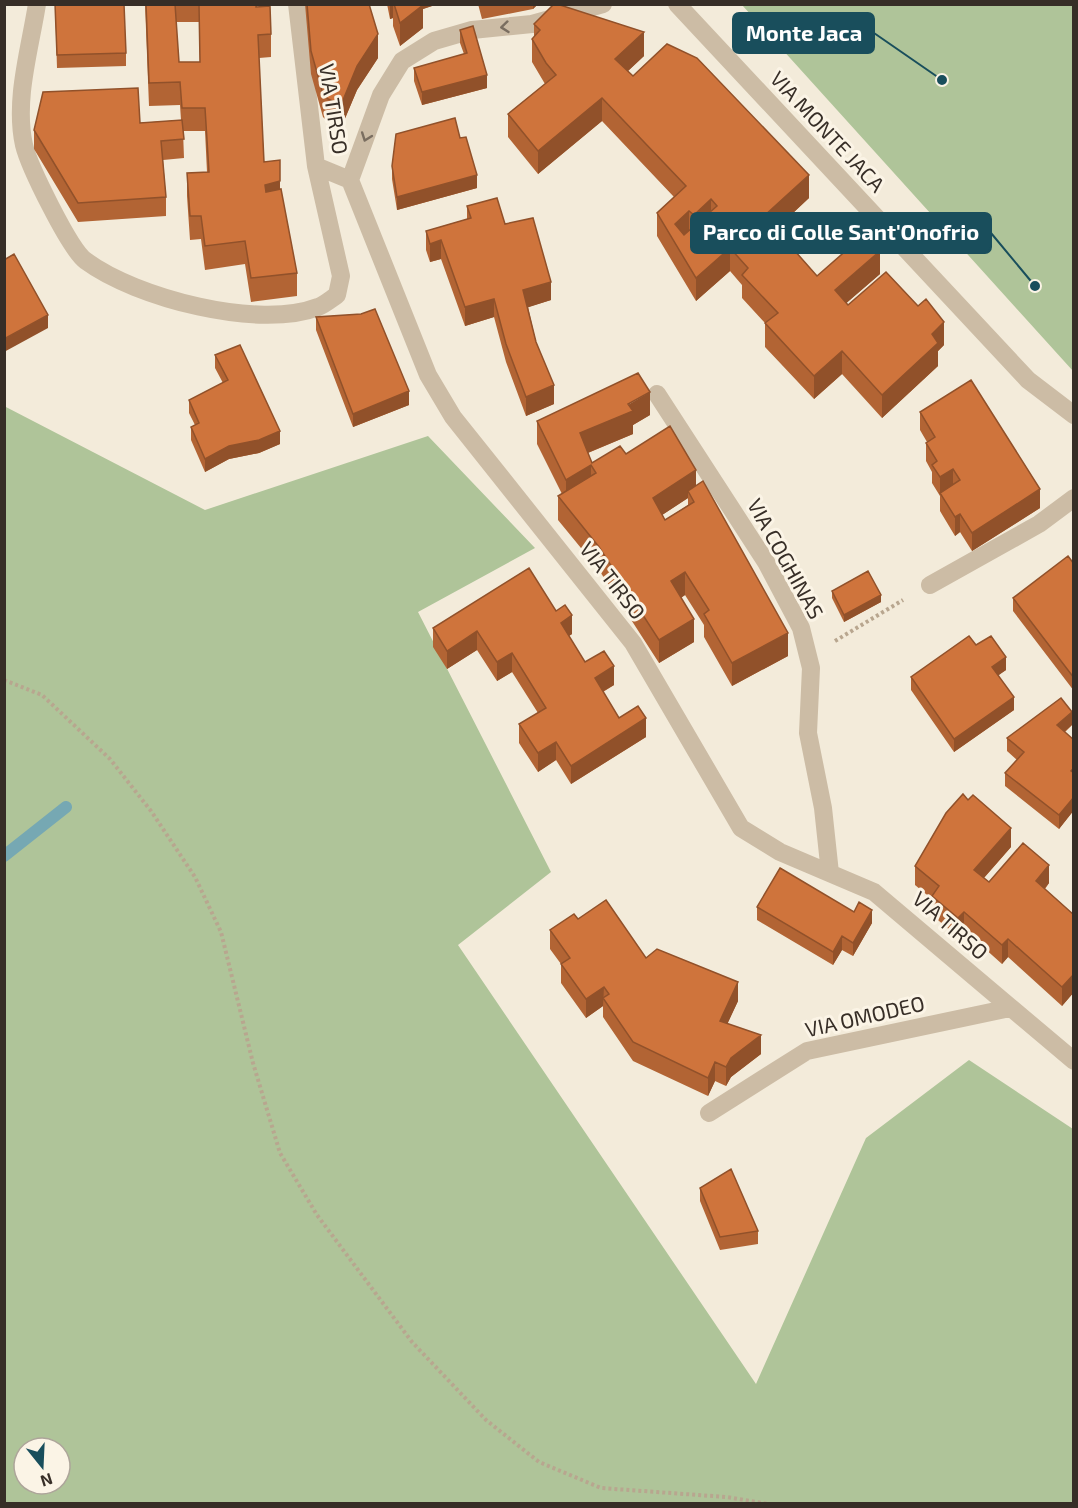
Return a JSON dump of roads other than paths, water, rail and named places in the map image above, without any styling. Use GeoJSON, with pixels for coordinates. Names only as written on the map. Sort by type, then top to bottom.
{"type":"FeatureCollection","features":[{"type":"Feature","properties":{"kind":"street"},"geometry":{"type":"LineString","coordinates":[[38,4],[21,110],[24,144],[33,172],[84,260],[158,296],[221,313],[279,314],[318,307],[337,295],[341,276],[316,166]]}},
{"type":"Feature","properties":{"kind":"street","name":"VIA TIRSO"},"geometry":{"type":"LineString","coordinates":[[297,4],[316,166],[350,180],[428,375],[453,417],[633,643],[741,828],[780,852],[874,892],[908,918],[1074,1061]]}},
{"type":"Feature","properties":{"kind":"street"},"geometry":{"type":"LineString","coordinates":[[350,180],[381,95],[402,62],[434,41],[472,30],[532,24],[603,4]]}},
{"type":"Feature","properties":{"kind":"street","name":"VIA MONTE JACA"},"geometry":{"type":"LineString","coordinates":[[677,4],[1028,380],[1074,415]]}},
{"type":"Feature","properties":{"kind":"street","name":"VIA COGHINAS"},"geometry":{"type":"LineString","coordinates":[[657,394],[766,562],[801,628],[811,668],[808,733],[823,808],[830,873]]}},
{"type":"Feature","properties":{"kind":"street"},"geometry":{"type":"LineString","coordinates":[[930,585],[1039,524],[1074,498]]}},
{"type":"Feature","properties":{"kind":"street","name":"VIA OMODEO"},"geometry":{"type":"LineString","coordinates":[[709,1113],[807,1051],[1010,1008]]}},
{"type":"Feature","properties":{"kind":"waterway"},"geometry":{"type":"LineString","coordinates":[[4,856],[66,807]]}},
{"type":"Feature","properties":{"kind":"place","name":"Monte Jaca"},"geometry":{"type":"Point","coordinates":[942,80]}},
{"type":"Feature","properties":{"kind":"place","name":"Parco di Colle Sant'Onofrio"},"geometry":{"type":"Point","coordinates":[1035,286]}}]}
